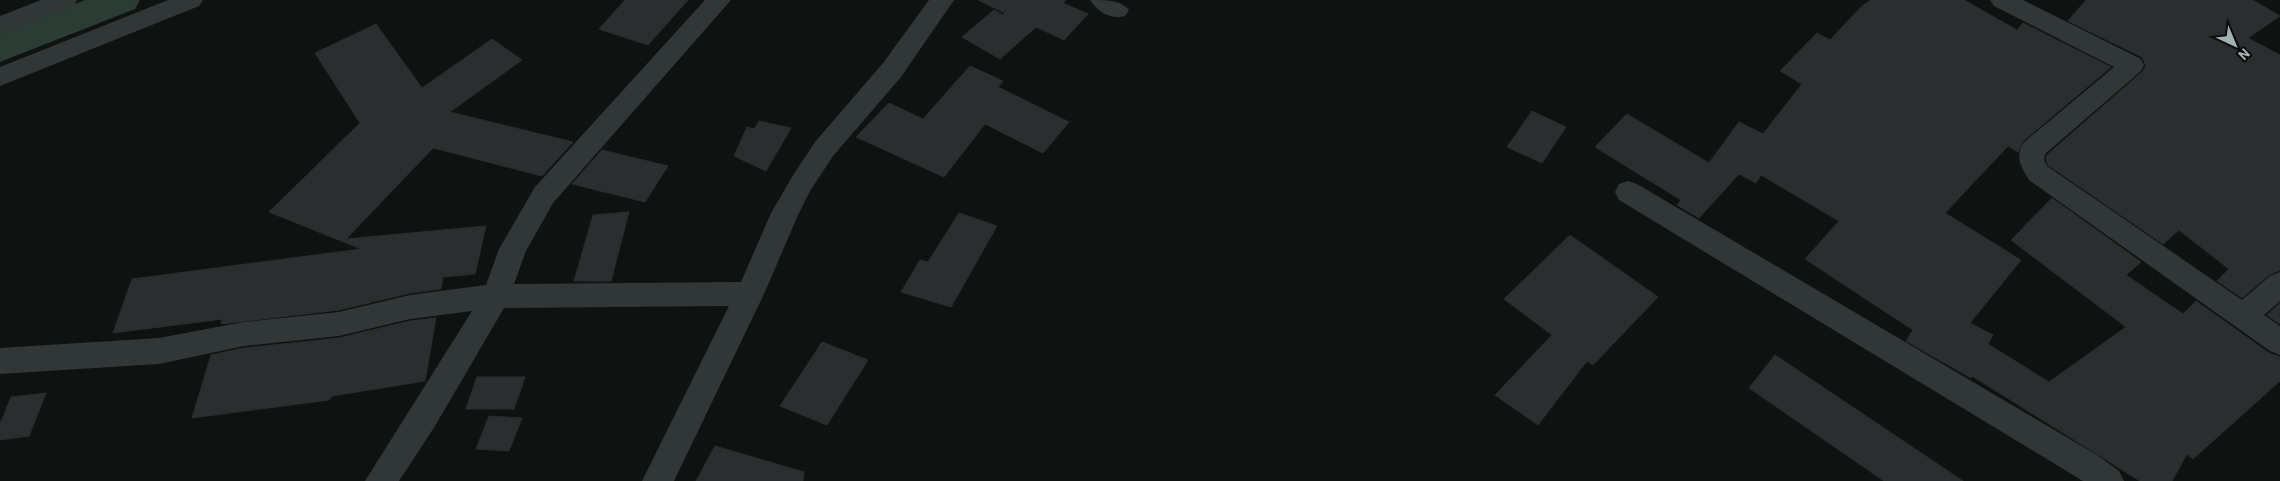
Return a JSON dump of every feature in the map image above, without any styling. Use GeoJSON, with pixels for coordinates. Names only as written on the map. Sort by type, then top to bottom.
{"type":"FeatureCollection","features":[{"type":"Feature","properties":{"kind":"street"},"geometry":{"type":"LineString","coordinates":[[0,25],[65,0]]}},
{"type":"Feature","properties":{"kind":"street"},"geometry":{"type":"LineString","coordinates":[[0,77],[191,0]]}},
{"type":"Feature","properties":{"kind":"street"},"geometry":{"type":"LineString","coordinates":[[381,481],[424,416],[496,296],[514,249],[544,195],[718,0]]}},
{"type":"Feature","properties":{"kind":"street"},"geometry":{"type":"LineString","coordinates":[[658,481],[750,294],[785,213],[800,184],[824,148],[892,70],[942,0]]}},
{"type":"Feature","properties":{"kind":"street"},"geometry":{"type":"LineString","coordinates":[[2002,0],[2048,12],[2132,65],[2032,150],[2031,160],[2038,173],[2280,342]]}},
{"type":"Feature","properties":{"kind":"street"},"geometry":{"type":"LineString","coordinates":[[1628,192],[2086,465],[2108,481]]}},
{"type":"Feature","properties":{"kind":"street"},"geometry":{"type":"LineString","coordinates":[[2243,316],[2280,284]]}},
{"type":"Feature","properties":{"kind":"street"},"geometry":{"type":"LineString","coordinates":[[0,361],[159,351],[244,334],[339,324],[410,307],[496,296],[750,294]]}},
{"type":"Feature","properties":{"kind":"building"},"geometry":{"type":"Polygon","coordinates":[[[625,0],[688,0],[648,45],[599,29],[625,0]]]}},
{"type":"Feature","properties":{"kind":"building"},"geometry":{"type":"Polygon","coordinates":[[[978,0],[1066,0],[1063,3],[1088,14],[1064,40],[1036,27],[1000,59],[962,37],[994,10],[1003,15],[1005,13],[978,0]]]}},
{"type":"Feature","properties":{"kind":"building"},"geometry":{"type":"Polygon","coordinates":[[[1871,0],[1964,0],[2017,30],[2023,23],[2111,67],[2022,142],[2018,152],[2008,146],[1945,213],[2021,260],[1970,323],[1993,335],[1988,344],[2049,382],[2126,327],[2011,240],[2052,198],[2141,262],[2126,275],[2183,314],[2196,301],[2269,353],[2280,357],[2280,381],[2193,459],[2187,454],[2172,481],[2140,481],[1972,376],[1971,378],[1906,341],[1913,330],[1805,259],[1839,221],[1761,175],[1756,183],[1739,174],[1699,218],[1677,205],[1681,200],[1595,147],[1627,114],[1709,163],[1739,122],[1763,134],[1802,84],[1780,71],[1817,33],[1830,40],[1862,6],[1871,0]]]}},
{"type":"Feature","properties":{"kind":"building"},"geometry":{"type":"Polygon","coordinates":[[[2086,0],[2253,0],[2280,16],[2248,38],[2280,55],[2280,270],[2269,275],[2242,298],[2217,281],[2229,269],[2179,230],[2163,244],[2048,165],[2047,155],[2142,72],[2146,66],[2142,57],[2068,21],[2086,0]]]}},
{"type":"Feature","properties":{"kind":"building"},"geometry":{"type":"Polygon","coordinates":[[[376,24],[422,88],[492,39],[522,60],[450,112],[573,142],[542,176],[433,148],[346,239],[486,226],[475,274],[443,277],[441,289],[410,293],[339,310],[221,324],[222,319],[113,333],[132,279],[361,249],[269,212],[360,123],[315,53],[376,24]]]}},
{"type":"Feature","properties":{"kind":"building"},"geometry":{"type":"Polygon","coordinates":[[[970,66],[1003,81],[998,87],[1069,122],[1043,153],[985,124],[944,177],[856,137],[889,103],[923,119],[970,66]]]}},
{"type":"Feature","properties":{"kind":"building"},"geometry":{"type":"Polygon","coordinates":[[[1532,111],[1566,127],[1542,163],[1507,147],[1532,111]]]}},
{"type":"Feature","properties":{"kind":"building"},"geometry":{"type":"Polygon","coordinates":[[[759,121],[791,128],[766,171],[734,156],[747,127],[754,129],[759,121]]]}},
{"type":"Feature","properties":{"kind":"building"},"geometry":{"type":"Polygon","coordinates":[[[602,150],[668,166],[645,202],[572,184],[602,150]]]}},
{"type":"Feature","properties":{"kind":"building"},"geometry":{"type":"Polygon","coordinates":[[[629,212],[611,281],[574,281],[593,215],[629,212]]]}},
{"type":"Feature","properties":{"kind":"building"},"geometry":{"type":"Polygon","coordinates":[[[959,213],[997,226],[951,307],[901,292],[920,260],[928,262],[959,213]]]}},
{"type":"Feature","properties":{"kind":"building"},"geometry":{"type":"Polygon","coordinates":[[[1570,235],[1658,297],[1593,365],[1587,361],[1538,425],[1495,395],[1552,335],[1504,299],[1570,235]]]}},
{"type":"Feature","properties":{"kind":"building"},"geometry":{"type":"Polygon","coordinates":[[[2280,303],[2280,324],[2267,315],[2280,303]]]}},
{"type":"Feature","properties":{"kind":"building"},"geometry":{"type":"Polygon","coordinates":[[[436,318],[425,381],[332,396],[329,400],[192,418],[211,355],[244,348],[339,338],[410,321],[436,318]]]}},
{"type":"Feature","properties":{"kind":"building"},"geometry":{"type":"Polygon","coordinates":[[[822,342],[868,360],[827,425],[780,406],[822,342]]]}},
{"type":"Feature","properties":{"kind":"building"},"geometry":{"type":"Polygon","coordinates":[[[1775,355],[1963,481],[1884,481],[1749,388],[1775,355]]]}},
{"type":"Feature","properties":{"kind":"building"},"geometry":{"type":"Polygon","coordinates":[[[477,377],[525,377],[514,409],[466,409],[477,377]]]}},
{"type":"Feature","properties":{"kind":"building"},"geometry":{"type":"Polygon","coordinates":[[[46,393],[29,436],[0,440],[0,424],[11,397],[46,393]]]}},
{"type":"Feature","properties":{"kind":"building"},"geometry":{"type":"Polygon","coordinates":[[[489,416],[522,418],[509,451],[476,449],[489,416]]]}},
{"type":"Feature","properties":{"kind":"building"},"geometry":{"type":"Polygon","coordinates":[[[715,446],[804,472],[803,481],[696,481],[715,446]]]}},
{"type":"Feature","properties":{"kind":"waterway"},"geometry":{"type":"LineString","coordinates":[[0,48],[122,0]]}}]}
